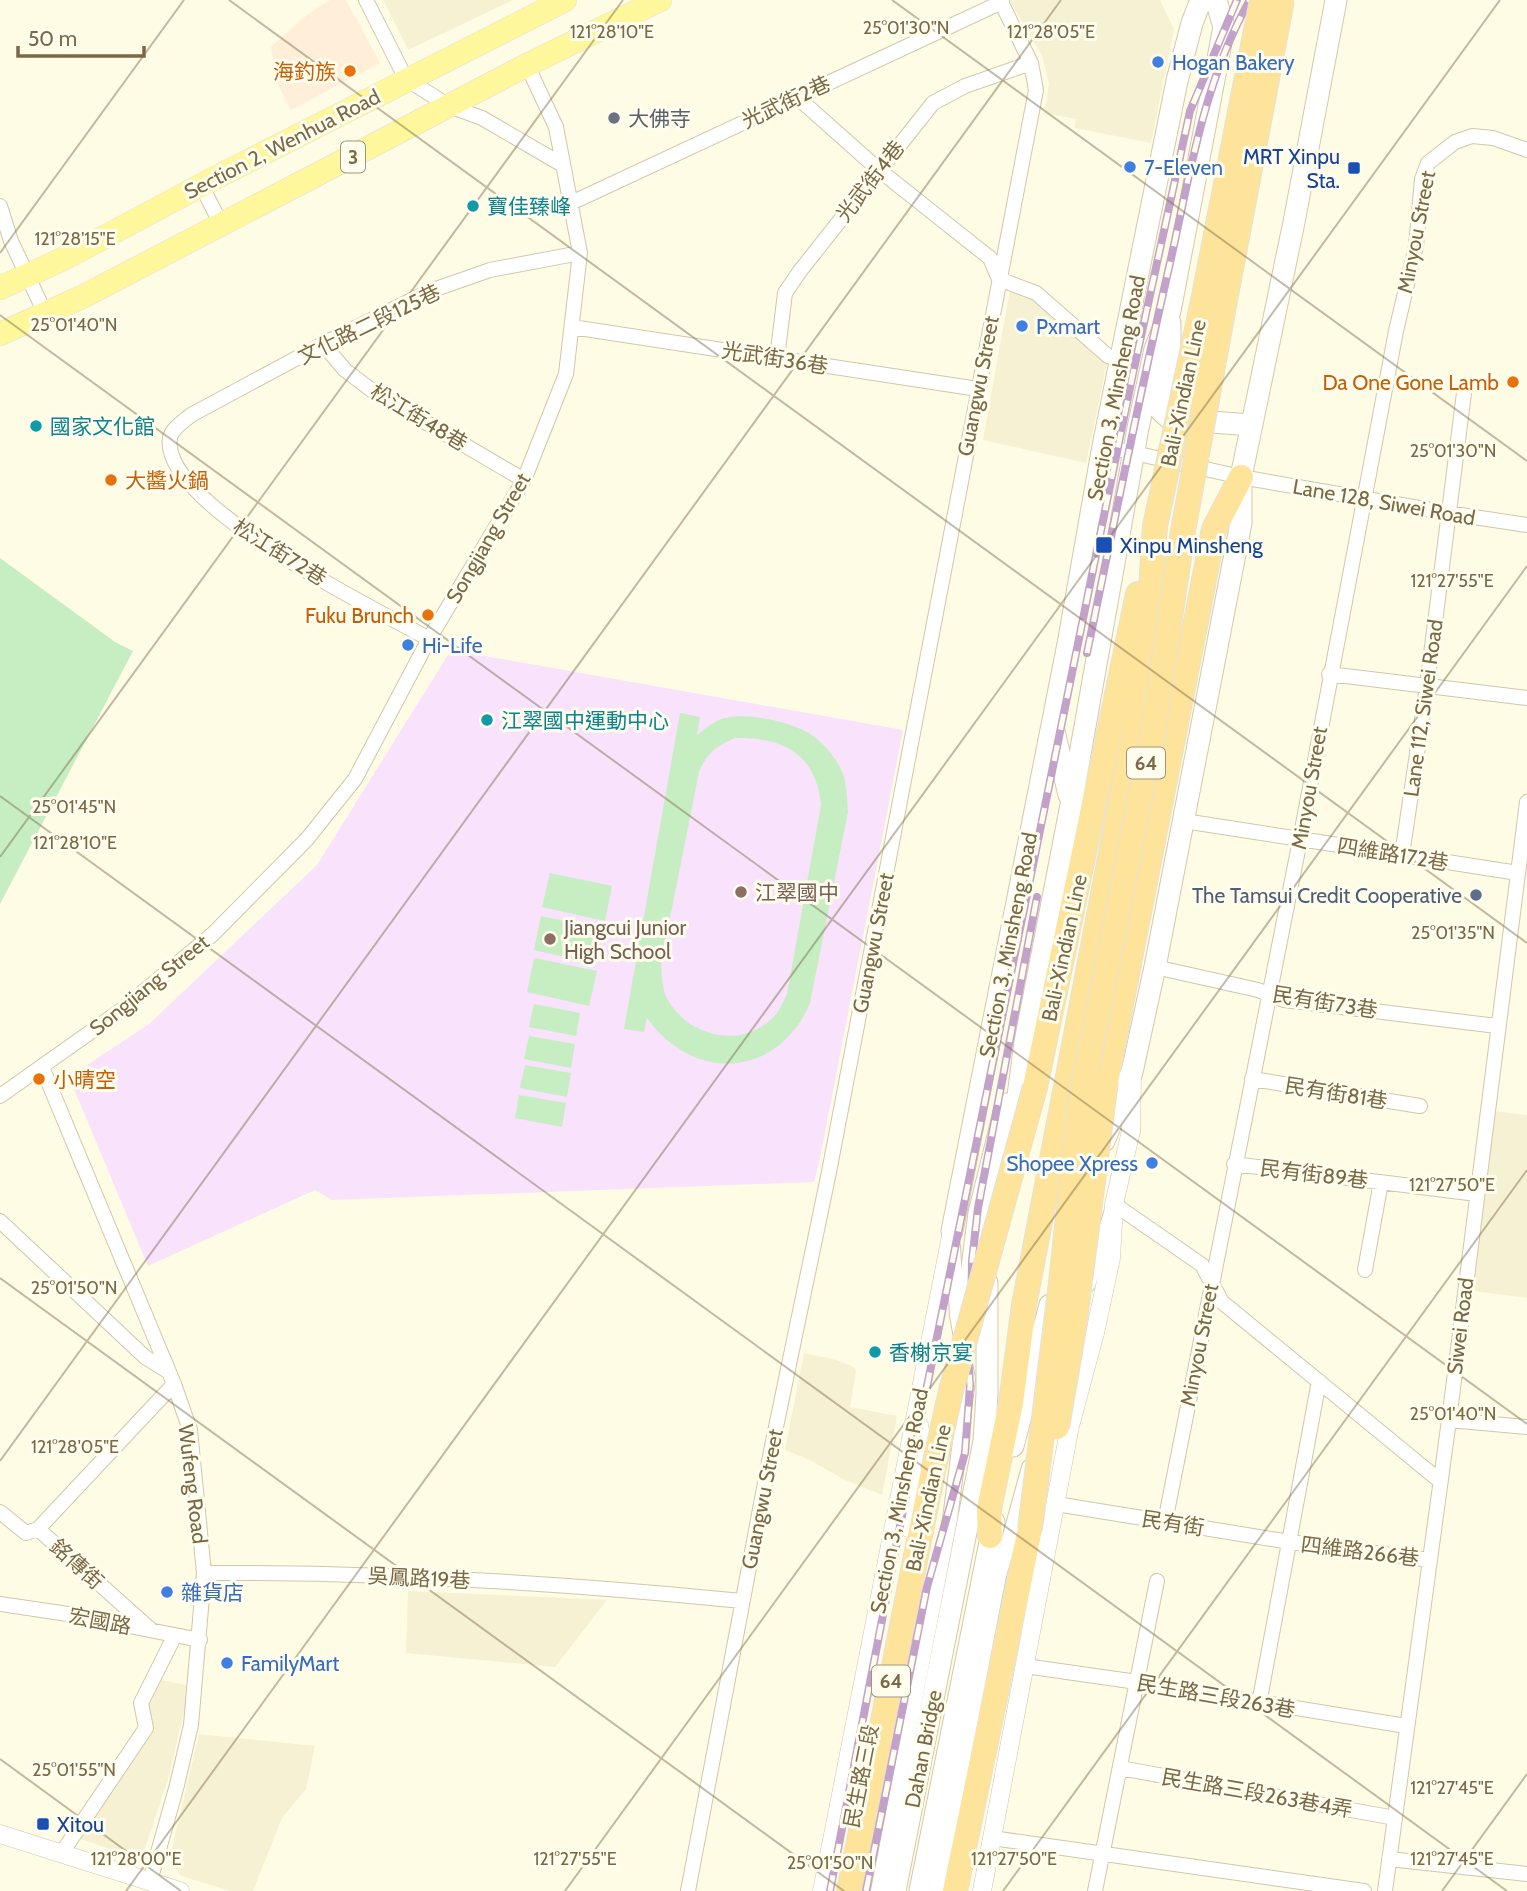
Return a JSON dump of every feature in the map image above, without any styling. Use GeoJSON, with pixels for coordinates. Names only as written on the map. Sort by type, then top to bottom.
{"type":"FeatureCollection","features":[{"type":"Feature","properties":{"kind":"highway","name":"Bali-Xindian Line"},"geometry":{"type":"LineString","coordinates":[[849,1891],[951,1391],[1035,1087],[1140,586],[1205,296],[1262,0]]}},
{"type":"Feature","properties":{"kind":"highway","name":"Bali-Xindian Line"},"geometry":{"type":"LineString","coordinates":[[955,1891],[1030,1529],[1080,1104],[1153,732],[1183,531],[1282,0]]}},
{"type":"Feature","properties":{"kind":"highway"},"geometry":{"type":"LineString","coordinates":[[1030,1529],[1056,1437],[1073,1334],[1106,1081],[1158,806],[1214,529],[1241,477]]}},
{"type":"Feature","properties":{"kind":"highway"},"geometry":{"type":"LineString","coordinates":[[990,1536],[989,1509],[1011,1403],[1024,1305],[1059,1095],[1152,590],[1154,526]]}},
{"type":"Feature","properties":{"kind":"highway"},"geometry":{"type":"LineString","coordinates":[[978,1477],[992,1446],[1014,1303],[1149,655],[1183,531]]}},
{"type":"Feature","properties":{"kind":"main road","name":"Section 2, Wenhua Road"},"geometry":{"type":"LineString","coordinates":[[0,288],[565,0]]}},
{"type":"Feature","properties":{"kind":"main road","name":"Section 2, Wenhua Road"},"geometry":{"type":"LineString","coordinates":[[0,334],[660,0]]}},
{"type":"Feature","properties":{"kind":"main road","name":"Section 3, Minsheng Road"},"geometry":{"type":"LineString","coordinates":[[952,1231],[1103,446],[1177,81],[1201,0]]}},
{"type":"Feature","properties":{"kind":"main road","name":"Section 3, Minsheng Road"},"geometry":{"type":"LineString","coordinates":[[943,1606],[978,1477],[975,1439],[978,1398],[967,1303],[979,1213],[1008,1095],[1025,1042],[1072,805],[1133,452],[1155,349],[1170,311],[1224,27],[1216,0]]}},
{"type":"Feature","properties":{"kind":"main road"},"geometry":{"type":"LineString","coordinates":[[983,1614],[990,1536],[1049,1307],[1075,1220],[1132,1072],[1155,967],[1241,523],[1241,477],[1297,209],[1336,0]]}},
{"type":"Feature","properties":{"kind":"main road"},"geometry":{"type":"LineString","coordinates":[[1170,311],[1170,349],[1160,401],[1161,411],[1170,419],[1252,425]]}},
{"type":"Feature","properties":{"kind":"main road"},"geometry":{"type":"LineString","coordinates":[[1052,722],[1072,805]]}},
{"type":"Feature","properties":{"kind":"main road","name":"Dahan Bridge"},"geometry":{"type":"LineString","coordinates":[[895,1891],[943,1606]]}},
{"type":"Feature","properties":{"kind":"main road","name":"Dahan Bridge"},"geometry":{"type":"LineString","coordinates":[[920,1891],[983,1614]]}},
{"type":"Feature","properties":{"kind":"street"},"geometry":{"type":"LineString","coordinates":[[366,0],[406,79],[449,106],[482,118],[561,164]]}},
{"type":"Feature","properties":{"kind":"street","name":"Guangwu Street"},"geometry":{"type":"LineString","coordinates":[[688,1891],[1036,90],[1031,63],[1001,1]]}},
{"type":"Feature","properties":{"kind":"street","name":"光武街2巷"},"geometry":{"type":"LineString","coordinates":[[571,203],[1001,1]]}},
{"type":"Feature","properties":{"kind":"street","name":"光武街4巷"},"geometry":{"type":"LineString","coordinates":[[777,358],[785,293],[933,103],[965,86],[1031,63]]}},
{"type":"Feature","properties":{"kind":"street","name":"Songjiang Street"},"geometry":{"type":"LineString","coordinates":[[0,1096],[123,1009],[213,934],[307,839],[355,779],[429,639],[523,480],[566,374],[580,253],[556,127],[527,65]]}},
{"type":"Feature","properties":{"kind":"street"},"geometry":{"type":"LineString","coordinates":[[797,97],[879,170],[990,258],[999,279],[1036,293],[1108,356],[1122,360]]}},
{"type":"Feature","properties":{"kind":"street","name":"Minyou Street"},"geometry":{"type":"LineString","coordinates":[[1165,1522],[1300,840],[1329,674],[1396,331],[1416,246],[1422,179],[1428,163],[1455,142],[1472,136],[1493,138],[1527,150]]}},
{"type":"Feature","properties":{"kind":"street"},"geometry":{"type":"LineString","coordinates":[[201,185],[221,224]]}},
{"type":"Feature","properties":{"kind":"street"},"geometry":{"type":"LineString","coordinates":[[0,206],[10,241],[45,313]]}},
{"type":"Feature","properties":{"kind":"street","name":"文化路二段125巷"},"geometry":{"type":"LineString","coordinates":[[172,431],[191,415],[323,344],[430,291],[489,270],[580,253]]}},
{"type":"Feature","properties":{"kind":"street","name":"光武街36巷"},"geometry":{"type":"LineString","coordinates":[[572,327],[978,389]]}},
{"type":"Feature","properties":{"kind":"street","name":"松江街48巷"},"geometry":{"type":"LineString","coordinates":[[323,344],[345,370],[374,392],[523,480]]}},
{"type":"Feature","properties":{"kind":"street","name":"Lane 112, Siwei Road"},"geometry":{"type":"LineString","coordinates":[[1402,855],[1427,686],[1464,393]]}},
{"type":"Feature","properties":{"kind":"street","name":"松江街72巷"},"geometry":{"type":"LineString","coordinates":[[172,431],[169,441],[172,460],[193,488],[233,525],[429,639]]}},
{"type":"Feature","properties":{"kind":"street","name":"Lane 128, Siwei Road"},"geometry":{"type":"LineString","coordinates":[[1103,446],[1241,477],[1527,525]]}},
{"type":"Feature","properties":{"kind":"street"},"geometry":{"type":"LineString","coordinates":[[1329,674],[1527,698]]}},
{"type":"Feature","properties":{"kind":"street","name":"Siwei Road"},"geometry":{"type":"LineString","coordinates":[[1385,1891],[1449,1420],[1527,802]]}},
{"type":"Feature","properties":{"kind":"street","name":"四維路172巷"},"geometry":{"type":"LineString","coordinates":[[1184,821],[1518,873]]}},
{"type":"Feature","properties":{"kind":"street","name":"民有街73巷"},"geometry":{"type":"LineString","coordinates":[[1155,967],[1284,1000],[1497,1026]]}},
{"type":"Feature","properties":{"kind":"street","name":"Wufeng Road"},"geometry":{"type":"LineString","coordinates":[[42,1068],[172,1378],[190,1430],[204,1573],[200,1640],[191,1726],[150,1881]]}},
{"type":"Feature","properties":{"kind":"street"},"geometry":{"type":"LineString","coordinates":[[937,1891],[983,1614],[999,1576],[1019,1499],[1114,1203],[1131,1131],[1132,1072]]}},
{"type":"Feature","properties":{"kind":"street","name":"民有街81巷"},"geometry":{"type":"LineString","coordinates":[[1252,1079],[1420,1106]]}},
{"type":"Feature","properties":{"kind":"street","name":"民有街89巷"},"geometry":{"type":"LineString","coordinates":[[1234,1164],[1477,1194]]}},
{"type":"Feature","properties":{"kind":"street"},"geometry":{"type":"LineString","coordinates":[[1365,1270],[1381,1182]]}},
{"type":"Feature","properties":{"kind":"street"},"geometry":{"type":"LineString","coordinates":[[1114,1203],[1202,1265],[1222,1302],[1440,1481]]}},
{"type":"Feature","properties":{"kind":"street"},"geometry":{"type":"LineString","coordinates":[[982,1891],[1070,1426],[1096,1333],[1111,1258],[1114,1203]]}},
{"type":"Feature","properties":{"kind":"street"},"geometry":{"type":"LineString","coordinates":[[0,1221],[145,1357],[172,1378],[37,1529]]}},
{"type":"Feature","properties":{"kind":"street"},"geometry":{"type":"LineString","coordinates":[[877,1891],[943,1606],[950,1519],[968,1379],[957,1315],[952,1231]]}},
{"type":"Feature","properties":{"kind":"street","name":"Section 3, Minsheng Road"},"geometry":{"type":"LineString","coordinates":[[822,1891],[952,1231]]}},
{"type":"Feature","properties":{"kind":"street"},"geometry":{"type":"LineString","coordinates":[[1259,1704],[1319,1381]]}},
{"type":"Feature","properties":{"kind":"street","name":"民生路三段"},"geometry":{"type":"LineString","coordinates":[[839,1891],[924,1452],[917,1414]]}},
{"type":"Feature","properties":{"kind":"street"},"geometry":{"type":"LineString","coordinates":[[1449,1420],[1527,1427]]}},
{"type":"Feature","properties":{"kind":"street","name":"民有街"},"geometry":{"type":"LineString","coordinates":[[1056,1504],[1290,1542]]}},
{"type":"Feature","properties":{"kind":"street","name":"銘傳街"},"geometry":{"type":"LineString","coordinates":[[0,1512],[26,1533],[37,1529],[151,1630]]}},
{"type":"Feature","properties":{"kind":"street","name":"四維路266巷"},"geometry":{"type":"LineString","coordinates":[[1290,1542],[1430,1560]]}},
{"type":"Feature","properties":{"kind":"street","name":"吳鳳路19巷"},"geometry":{"type":"LineString","coordinates":[[204,1573],[314,1573],[634,1590],[742,1601]]}},
{"type":"Feature","properties":{"kind":"street"},"geometry":{"type":"LineString","coordinates":[[1095,1891],[1157,1581]]}},
{"type":"Feature","properties":{"kind":"street","name":"宏國路"},"geometry":{"type":"LineString","coordinates":[[0,1604],[68,1614],[200,1640]]}},
{"type":"Feature","properties":{"kind":"street"},"geometry":{"type":"LineString","coordinates":[[61,1854],[146,1728],[141,1703],[175,1635]]}},
{"type":"Feature","properties":{"kind":"street","name":"民生路三段263巷"},"geometry":{"type":"LineString","coordinates":[[1025,1666],[1406,1726]]}},
{"type":"Feature","properties":{"kind":"street","name":"民生路三段263巷4弄"},"geometry":{"type":"LineString","coordinates":[[1120,1769],[1395,1818]]}},
{"type":"Feature","properties":{"kind":"street"},"geometry":{"type":"LineString","coordinates":[[0,1834],[180,1891]]}},
{"type":"Feature","properties":{"kind":"street"},"geometry":{"type":"LineString","coordinates":[[992,1838],[1364,1891]]}},
{"type":"Feature","properties":{"kind":"street"},"geometry":{"type":"LineString","coordinates":[[1389,1859],[1527,1874]]}},
{"type":"Feature","properties":{"kind":"shaded area"},"geometry":{"type":"Polygon","coordinates":[[[330,0],[346,0],[380,63],[291,110],[278,85],[271,47],[308,14],[330,0]]]}},
{"type":"Feature","properties":{"kind":"shaded area"},"geometry":{"type":"Polygon","coordinates":[[[383,0],[513,0],[408,50],[383,0]]]}},
{"type":"Feature","properties":{"kind":"shaded area"},"geometry":{"type":"Polygon","coordinates":[[[1009,0],[1160,0],[1174,29],[1151,143],[1075,128],[1076,119],[1045,113],[1049,84],[1042,55],[1009,0]]]}},
{"type":"Feature","properties":{"kind":"shaded area"},"geometry":{"type":"Polygon","coordinates":[[[1010,290],[1031,297],[1107,363],[1086,463],[983,440],[1010,290]]]}},
{"type":"Feature","properties":{"kind":"shaded area","name":"Jiangcui Junior High School"},"geometry":{"type":"Polygon","coordinates":[[[451,650],[903,730],[814,1182],[332,1200],[315,1190],[148,1266],[69,1077],[149,1024],[317,865],[451,650]]]}},
{"type":"Feature","properties":{"kind":"shaded area"},"geometry":{"type":"Polygon","coordinates":[[[1494,1111],[1527,1115],[1527,1298],[1473,1291],[1494,1111]]]}},
{"type":"Feature","properties":{"kind":"shaded area"},"geometry":{"type":"Polygon","coordinates":[[[804,1353],[854,1367],[856,1371],[850,1407],[897,1416],[882,1495],[785,1450],[804,1353]]]}},
{"type":"Feature","properties":{"kind":"shaded area"},"geometry":{"type":"Polygon","coordinates":[[[408,1591],[607,1600],[555,1667],[406,1653],[408,1591]]]}},
{"type":"Feature","properties":{"kind":"shaded area"},"geometry":{"type":"Polygon","coordinates":[[[157,1679],[186,1685],[185,1707],[169,1776],[145,1848],[140,1855],[130,1856],[78,1838],[150,1730],[145,1702],[157,1679]]]}},
{"type":"Feature","properties":{"kind":"shaded area"},"geometry":{"type":"Polygon","coordinates":[[[199,1734],[315,1746],[306,1789],[282,1818],[253,1891],[230,1891],[181,1876],[173,1864],[171,1852],[199,1734]]]}},
{"type":"Feature","properties":{"kind":"green space"},"geometry":{"type":"Polygon","coordinates":[[[0,558],[115,642],[133,651],[0,904],[0,558]]]}},
{"type":"Feature","properties":{"kind":"green space"},"geometry":{"type":"Polygon","coordinates":[[[680,713],[700,717],[697,735],[719,720],[741,716],[781,722],[813,736],[826,748],[841,769],[848,812],[810,1003],[796,1028],[778,1047],[757,1058],[734,1063],[711,1062],[688,1054],[666,1039],[647,1018],[644,1032],[624,1029],[680,713]],[[735,738],[722,744],[709,755],[699,772],[661,963],[664,991],[678,1013],[690,1024],[719,1035],[750,1032],[764,1025],[777,1013],[787,994],[821,805],[818,787],[805,761],[782,745],[753,738],[735,738]]]}},
{"type":"Feature","properties":{"kind":"green space"},"geometry":{"type":"Polygon","coordinates":[[[550,873],[612,886],[605,921],[542,907],[550,873]]]}},
{"type":"Feature","properties":{"kind":"green space"},"geometry":{"type":"Polygon","coordinates":[[[541,916],[603,929],[596,964],[534,950],[541,916]]]}},
{"type":"Feature","properties":{"kind":"green space"},"geometry":{"type":"Polygon","coordinates":[[[534,958],[597,971],[589,1006],[527,992],[534,958]]]}},
{"type":"Feature","properties":{"kind":"green space"},"geometry":{"type":"Polygon","coordinates":[[[534,1004],[580,1013],[576,1036],[529,1027],[534,1004]]]}},
{"type":"Feature","properties":{"kind":"green space"},"geometry":{"type":"Polygon","coordinates":[[[529,1036],[575,1044],[571,1068],[524,1059],[529,1036]]]}},
{"type":"Feature","properties":{"kind":"green space"},"geometry":{"type":"Polygon","coordinates":[[[525,1065],[571,1073],[567,1097],[520,1088],[525,1065]]]}},
{"type":"Feature","properties":{"kind":"green space"},"geometry":{"type":"Polygon","coordinates":[[[519,1095],[566,1103],[562,1127],[515,1118],[519,1095]]]}},
{"type":"Feature","properties":{"kind":"railway"},"geometry":{"type":"LineString","coordinates":[[830,1891],[925,1396],[1132,378],[1190,111],[1237,0]]}},
{"type":"Feature","properties":{"kind":"railway"},"geometry":{"type":"LineString","coordinates":[[1087,653],[1200,128],[1221,62],[1250,0]]}},
{"type":"Feature","properties":{"kind":"railway"},"geometry":{"type":"LineString","coordinates":[[866,1891],[927,1587],[965,1453],[970,1386],[968,1351],[972,1261],[978,1208],[1037,897]]}},
{"type":"Feature","properties":{"kind":"place","name":"Hogan Bakery"},"geometry":{"type":"Point","coordinates":[1158,62]}},
{"type":"Feature","properties":{"kind":"place","name":"海釣族"},"geometry":{"type":"Point","coordinates":[350,71]}},
{"type":"Feature","properties":{"kind":"place","name":"大佛寺"},"geometry":{"type":"Point","coordinates":[614,118]}},
{"type":"Feature","properties":{"kind":"place","name":"7-Eleven"},"geometry":{"type":"Point","coordinates":[1130,167]}},
{"type":"Feature","properties":{"kind":"place","name":"MRT Xinpu Sta."},"geometry":{"type":"Point","coordinates":[1354,168]}},
{"type":"Feature","properties":{"kind":"place","name":"寶佳臻峰"},"geometry":{"type":"Point","coordinates":[473,206]}},
{"type":"Feature","properties":{"kind":"place","name":"Pxmart"},"geometry":{"type":"Point","coordinates":[1022,326]}},
{"type":"Feature","properties":{"kind":"place","name":"Da One Gone Lamb"},"geometry":{"type":"Point","coordinates":[1513,382]}},
{"type":"Feature","properties":{"kind":"place","name":"國家文化館"},"geometry":{"type":"Point","coordinates":[36,426]}},
{"type":"Feature","properties":{"kind":"place","name":"大醬火鍋"},"geometry":{"type":"Point","coordinates":[111,480]}},
{"type":"Feature","properties":{"kind":"place","name":"Xinpu Minsheng"},"geometry":{"type":"Point","coordinates":[1104,545]}},
{"type":"Feature","properties":{"kind":"place","name":"Fuku Brunch"},"geometry":{"type":"Point","coordinates":[428,615]}},
{"type":"Feature","properties":{"kind":"place","name":"Hi-Life"},"geometry":{"type":"Point","coordinates":[408,645]}},
{"type":"Feature","properties":{"kind":"place","name":"江翠國中運動中心"},"geometry":{"type":"Point","coordinates":[487,720]}},
{"type":"Feature","properties":{"kind":"place","name":"江翠國中"},"geometry":{"type":"Point","coordinates":[741,892]}},
{"type":"Feature","properties":{"kind":"place","name":"The Tamsui Credit Cooperative"},"geometry":{"type":"Point","coordinates":[1476,895]}},
{"type":"Feature","properties":{"kind":"place","name":"Jiangcui Junior High School"},"geometry":{"type":"Point","coordinates":[550,939]}},
{"type":"Feature","properties":{"kind":"place","name":"小晴空"},"geometry":{"type":"Point","coordinates":[39,1079]}},
{"type":"Feature","properties":{"kind":"place","name":"Shopee Xpress"},"geometry":{"type":"Point","coordinates":[1152,1163]}},
{"type":"Feature","properties":{"kind":"place","name":"香榭京宴"},"geometry":{"type":"Point","coordinates":[875,1352]}},
{"type":"Feature","properties":{"kind":"place","name":"雜貨店"},"geometry":{"type":"Point","coordinates":[167,1592]}},
{"type":"Feature","properties":{"kind":"place","name":"FamilyMart"},"geometry":{"type":"Point","coordinates":[227,1663]}},
{"type":"Feature","properties":{"kind":"place","name":"Xitou"},"geometry":{"type":"Point","coordinates":[43,1824]}}]}
